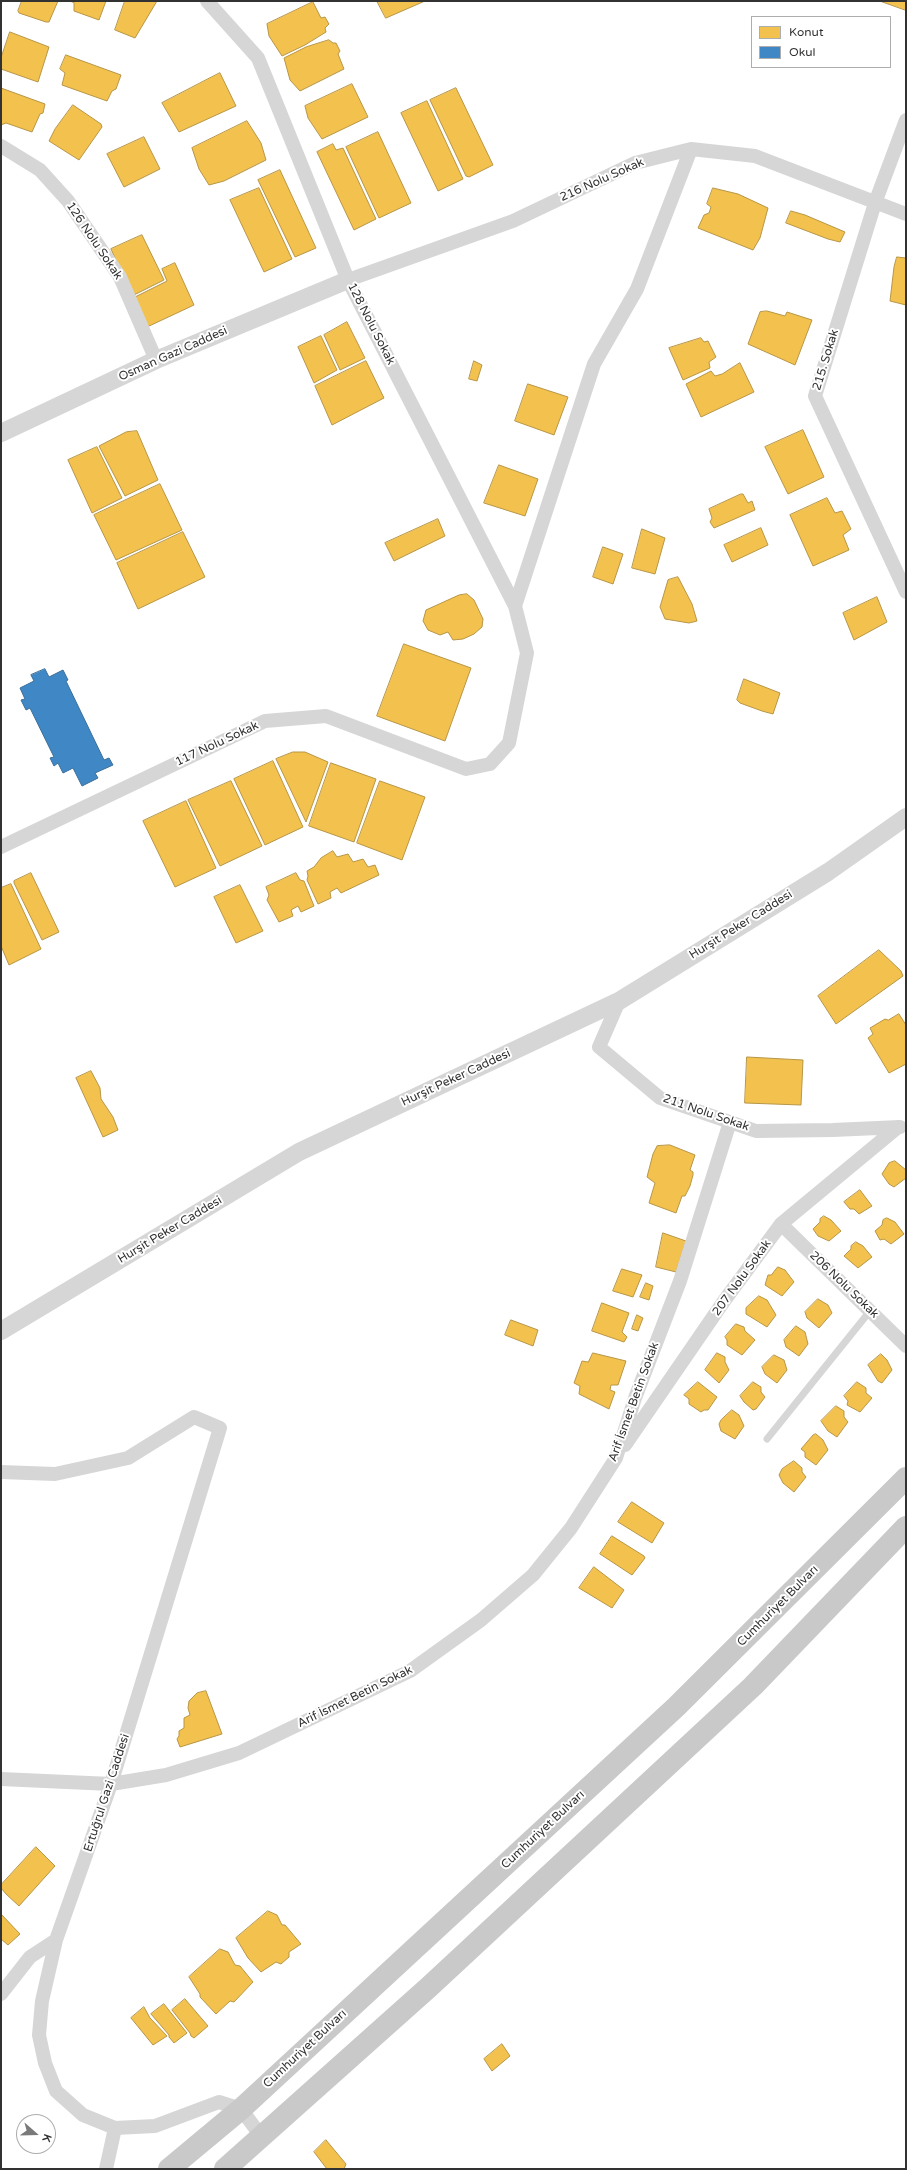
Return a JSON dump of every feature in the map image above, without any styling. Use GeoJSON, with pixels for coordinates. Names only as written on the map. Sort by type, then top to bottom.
{"type":"FeatureCollection","features":[{"type":"Feature","properties":{"kind":"main road","name":"Cumhuriyet Bulvarı"},"geometry":{"type":"LineString","coordinates":[[169,2169],[241,2109],[676,1707],[906,1478]]}},
{"type":"Feature","properties":{"kind":"main road"},"geometry":{"type":"LineString","coordinates":[[224,2169],[429,1987],[753,1686],[906,1527]]}},
{"type":"Feature","properties":{"kind":"street","name":"128 Nolu Sokak"},"geometry":{"type":"LineString","coordinates":[[207,1],[258,58],[348,280],[515,606],[526,653]]}},
{"type":"Feature","properties":{"kind":"street","name":"215. Sokak"},"geometry":{"type":"LineString","coordinates":[[906,120],[875,203],[815,396],[906,592]]}},
{"type":"Feature","properties":{"kind":"street","name":"126 Nolu Sokak"},"geometry":{"type":"LineString","coordinates":[[1,146],[40,170],[68,201],[120,277],[156,360]]}},
{"type":"Feature","properties":{"kind":"street","name":"216 Nolu Sokak"},"geometry":{"type":"LineString","coordinates":[[348,280],[513,221],[635,163],[691,149],[755,156],[906,214]]}},
{"type":"Feature","properties":{"kind":"street"},"geometry":{"type":"LineString","coordinates":[[515,606],[594,364],[637,289],[691,149]]}},
{"type":"Feature","properties":{"kind":"street","name":"Osman Gazi Caddesi"},"geometry":{"type":"LineString","coordinates":[[1,433],[156,360],[348,280]]}},
{"type":"Feature","properties":{"kind":"street","name":"117 Nolu Sokak"},"geometry":{"type":"LineString","coordinates":[[1,847],[266,721],[326,716],[466,769],[490,764],[509,743],[526,653]]}},
{"type":"Feature","properties":{"kind":"street","name":"Hurşit Peker Caddesi"},"geometry":{"type":"LineString","coordinates":[[1,1331],[299,1152],[619,1001],[828,872],[906,817]]}},
{"type":"Feature","properties":{"kind":"street","name":"211 Nolu Sokak"},"geometry":{"type":"LineString","coordinates":[[619,1001],[599,1047],[660,1098],[756,1131],[833,1130],[902,1126]]}},
{"type":"Feature","properties":{"kind":"street","name":"Arif İsmet Betin Sokak"},"geometry":{"type":"LineString","coordinates":[[1,1779],[111,1784],[166,1775],[239,1753],[410,1671],[481,1620],[533,1575],[571,1528],[616,1458],[635,1398],[680,1281],[730,1122]]}},
{"type":"Feature","properties":{"kind":"street","name":"207 Nolu Sokak"},"geometry":{"type":"LineString","coordinates":[[616,1458],[724,1301],[781,1224],[902,1126]]}},
{"type":"Feature","properties":{"kind":"street","name":"206 Nolu Sokak"},"geometry":{"type":"LineString","coordinates":[[781,1224],[906,1346]]}},
{"type":"Feature","properties":{"kind":"street","name":"Ertuğrul Gazi Caddesi"},"geometry":{"type":"LineString","coordinates":[[1,1472],[55,1474],[128,1458],[194,1417],[220,1428],[111,1784],[56,1940],[42,2001],[40,2035],[45,2062],[56,2091],[83,2115],[115,2128],[155,2126],[219,2102],[241,2109]]}},
{"type":"Feature","properties":{"kind":"street"},"geometry":{"type":"LineString","coordinates":[[1,1994],[30,1957],[56,1940]]}},
{"type":"Feature","properties":{"kind":"street"},"geometry":{"type":"LineString","coordinates":[[241,2109],[262,2136]]}},
{"type":"Feature","properties":{"kind":"street"},"geometry":{"type":"LineString","coordinates":[[106,2169],[115,2128]]}},
{"type":"Feature","properties":{"kind":"lane"},"geometry":{"type":"LineString","coordinates":[[767,1439],[870,1311]]}},
{"type":"Feature","properties":{"kind":"building: Konut"},"geometry":{"type":"Polygon","coordinates":[[[22,1],[58,1],[49,22],[46,22],[19,13],[18,11],[22,1]]]}},
{"type":"Feature","properties":{"kind":"building: Konut"},"geometry":{"type":"Polygon","coordinates":[[[70,1],[106,1],[99,20],[74,11],[74,3],[70,1]]]}},
{"type":"Feature","properties":{"kind":"building: Konut"},"geometry":{"type":"Polygon","coordinates":[[[125,1],[157,1],[135,38],[115,30],[125,1]]]}},
{"type":"Feature","properties":{"kind":"building: Konut"},"geometry":{"type":"Polygon","coordinates":[[[377,1],[425,1],[386,18],[377,1]]]}},
{"type":"Feature","properties":{"kind":"building: Konut"},"geometry":{"type":"Polygon","coordinates":[[[880,1],[906,1],[906,10],[880,1]]]}},
{"type":"Feature","properties":{"kind":"building: Konut"},"geometry":{"type":"Polygon","coordinates":[[[313,2],[321,18],[325,17],[329,24],[325,28],[326,32],[305,45],[282,56],[269,36],[267,24],[313,2]]]}},
{"type":"Feature","properties":{"kind":"building: Konut"},"geometry":{"type":"Polygon","coordinates":[[[10,32],[49,47],[38,82],[1,69],[1,58],[10,32]]]}},
{"type":"Feature","properties":{"kind":"building: Konut"},"geometry":{"type":"Polygon","coordinates":[[[329,40],[336,43],[340,51],[338,54],[344,69],[300,91],[290,80],[284,58],[306,47],[329,40]]]}},
{"type":"Feature","properties":{"kind":"building: Konut"},"geometry":{"type":"Polygon","coordinates":[[[66,55],[121,75],[116,89],[112,91],[107,101],[62,85],[65,73],[60,69],[66,55]]]}},
{"type":"Feature","properties":{"kind":"building: Konut"},"geometry":{"type":"Polygon","coordinates":[[[220,73],[236,106],[179,132],[162,103],[220,73]]]}},
{"type":"Feature","properties":{"kind":"building: Konut"},"geometry":{"type":"Polygon","coordinates":[[[352,84],[368,117],[322,139],[308,118],[305,106],[352,84]]]}},
{"type":"Feature","properties":{"kind":"building: Konut"},"geometry":{"type":"Polygon","coordinates":[[[1,88],[45,104],[43,113],[40,114],[32,132],[6,123],[1,125],[1,88]]]}},
{"type":"Feature","properties":{"kind":"building: Konut"},"geometry":{"type":"Polygon","coordinates":[[[456,88],[493,165],[469,177],[466,176],[430,100],[456,88]]]}},
{"type":"Feature","properties":{"kind":"building: Konut"},"geometry":{"type":"Polygon","coordinates":[[[427,101],[463,179],[438,191],[401,113],[427,101]]]}},
{"type":"Feature","properties":{"kind":"building: Konut"},"geometry":{"type":"Polygon","coordinates":[[[73,105],[101,124],[102,127],[79,160],[49,141],[55,129],[73,105]]]}},
{"type":"Feature","properties":{"kind":"building: Konut"},"geometry":{"type":"Polygon","coordinates":[[[247,121],[261,143],[266,160],[224,181],[209,185],[199,169],[192,148],[247,121]]]}},
{"type":"Feature","properties":{"kind":"building: Konut"},"geometry":{"type":"Polygon","coordinates":[[[378,132],[411,203],[379,218],[346,147],[378,132]]]}},
{"type":"Feature","properties":{"kind":"building: Konut"},"geometry":{"type":"Polygon","coordinates":[[[144,137],[160,169],[124,187],[107,154],[144,137]]]}},
{"type":"Feature","properties":{"kind":"building: Konut"},"geometry":{"type":"Polygon","coordinates":[[[333,144],[336,150],[343,148],[376,219],[354,230],[317,152],[333,144]]]}},
{"type":"Feature","properties":{"kind":"building: Konut"},"geometry":{"type":"Polygon","coordinates":[[[280,170],[316,248],[295,257],[258,180],[280,170]]]}},
{"type":"Feature","properties":{"kind":"building: Konut"},"geometry":{"type":"Polygon","coordinates":[[[259,188],[292,259],[264,272],[230,200],[259,188]]]}},
{"type":"Feature","properties":{"kind":"building: Konut"},"geometry":{"type":"Polygon","coordinates":[[[713,188],[738,194],[768,208],[760,238],[753,250],[698,228],[704,215],[709,213],[711,207],[707,204],[713,188]]]}},
{"type":"Feature","properties":{"kind":"building: Konut"},"geometry":{"type":"Polygon","coordinates":[[[791,211],[805,215],[845,232],[840,242],[786,223],[791,211]]]}},
{"type":"Feature","properties":{"kind":"building: Konut"},"geometry":{"type":"Polygon","coordinates":[[[142,235],[164,280],[132,296],[111,249],[142,235]]]}},
{"type":"Feature","properties":{"kind":"building: Konut"},"geometry":{"type":"Polygon","coordinates":[[[897,257],[906,258],[906,305],[890,301],[894,267],[897,257]]]}},
{"type":"Feature","properties":{"kind":"building: Konut"},"geometry":{"type":"Polygon","coordinates":[[[175,263],[194,305],[147,327],[133,298],[167,281],[162,269],[175,263]]]}},
{"type":"Feature","properties":{"kind":"building: Konut"},"geometry":{"type":"Polygon","coordinates":[[[767,311],[785,316],[787,312],[812,320],[795,365],[748,344],[760,312],[767,311]]]}},
{"type":"Feature","properties":{"kind":"building: Konut"},"geometry":{"type":"Polygon","coordinates":[[[347,322],[365,358],[340,370],[324,335],[347,322]]]}},
{"type":"Feature","properties":{"kind":"building: Konut"},"geometry":{"type":"Polygon","coordinates":[[[321,336],[337,370],[314,383],[298,347],[321,336]]]}},
{"type":"Feature","properties":{"kind":"building: Konut"},"geometry":{"type":"Polygon","coordinates":[[[701,338],[704,342],[708,341],[716,357],[709,362],[710,368],[683,380],[669,348],[701,338]]]}},
{"type":"Feature","properties":{"kind":"building: Konut"},"geometry":{"type":"Polygon","coordinates":[[[366,361],[384,398],[332,425],[315,386],[366,361]]]}},
{"type":"Feature","properties":{"kind":"building: Konut"},"geometry":{"type":"Polygon","coordinates":[[[474,361],[482,365],[477,381],[469,379],[474,361]]]}},
{"type":"Feature","properties":{"kind":"building: Konut"},"geometry":{"type":"Polygon","coordinates":[[[740,363],[754,392],[701,417],[686,384],[711,371],[715,376],[722,374],[740,363]]]}},
{"type":"Feature","properties":{"kind":"building: Konut"},"geometry":{"type":"Polygon","coordinates":[[[528,384],[568,397],[554,435],[515,421],[528,384]]]}},
{"type":"Feature","properties":{"kind":"building: Konut"},"geometry":{"type":"Polygon","coordinates":[[[803,430],[824,477],[788,494],[765,447],[803,430]]]}},
{"type":"Feature","properties":{"kind":"building: Konut"},"geometry":{"type":"Polygon","coordinates":[[[137,431],[158,480],[125,496],[99,446],[126,432],[137,431]]]}},
{"type":"Feature","properties":{"kind":"building: Konut"},"geometry":{"type":"Polygon","coordinates":[[[97,447],[122,498],[92,513],[68,460],[97,447]]]}},
{"type":"Feature","properties":{"kind":"building: Konut"},"geometry":{"type":"Polygon","coordinates":[[[499,465],[538,479],[525,516],[484,503],[499,465]]]}},
{"type":"Feature","properties":{"kind":"building: Konut"},"geometry":{"type":"Polygon","coordinates":[[[160,484],[182,530],[116,560],[94,515],[160,484]]]}},
{"type":"Feature","properties":{"kind":"building: Konut"},"geometry":{"type":"Polygon","coordinates":[[[743,494],[748,503],[752,501],[755,510],[714,528],[710,522],[712,518],[709,509],[743,494]]]}},
{"type":"Feature","properties":{"kind":"building: Konut"},"geometry":{"type":"Polygon","coordinates":[[[827,498],[835,513],[842,511],[851,529],[843,535],[849,550],[813,566],[790,515],[827,498]]]}},
{"type":"Feature","properties":{"kind":"building: Konut"},"geometry":{"type":"Polygon","coordinates":[[[438,519],[445,536],[394,561],[385,543],[438,519]]]}},
{"type":"Feature","properties":{"kind":"building: Konut"},"geometry":{"type":"Polygon","coordinates":[[[761,528],[768,545],[732,562],[724,545],[761,528]]]}},
{"type":"Feature","properties":{"kind":"building: Konut"},"geometry":{"type":"Polygon","coordinates":[[[642,529],[665,538],[655,574],[632,568],[642,529]]]}},
{"type":"Feature","properties":{"kind":"building: Konut"},"geometry":{"type":"Polygon","coordinates":[[[183,532],[205,577],[138,609],[117,563],[183,532]]]}},
{"type":"Feature","properties":{"kind":"building: Konut"},"geometry":{"type":"Polygon","coordinates":[[[603,547],[623,554],[613,584],[593,577],[603,547]]]}},
{"type":"Feature","properties":{"kind":"building: Konut"},"geometry":{"type":"Polygon","coordinates":[[[678,577],[692,604],[697,621],[689,623],[665,619],[660,607],[668,580],[678,577]]]}},
{"type":"Feature","properties":{"kind":"building: Konut"},"geometry":{"type":"Polygon","coordinates":[[[467,594],[474,600],[483,619],[482,627],[474,634],[463,639],[453,640],[448,632],[440,635],[428,630],[423,621],[426,610],[459,595],[467,594]]]}},
{"type":"Feature","properties":{"kind":"building: Konut"},"geometry":{"type":"Polygon","coordinates":[[[877,597],[887,622],[854,640],[843,613],[877,597]]]}},
{"type":"Feature","properties":{"kind":"building: Konut"},"geometry":{"type":"Polygon","coordinates":[[[404,644],[471,668],[445,741],[377,716],[404,644]]]}},
{"type":"Feature","properties":{"kind":"building: Konut"},"geometry":{"type":"Polygon","coordinates":[[[744,679],[780,693],[773,714],[740,703],[737,700],[744,679]]]}},
{"type":"Feature","properties":{"kind":"building: Konut"},"geometry":{"type":"Polygon","coordinates":[[[293,752],[305,752],[328,762],[306,822],[276,759],[293,752]]]}},
{"type":"Feature","properties":{"kind":"building: Konut"},"geometry":{"type":"Polygon","coordinates":[[[273,761],[303,827],[265,845],[234,779],[273,761]]]}},
{"type":"Feature","properties":{"kind":"building: Konut"},"geometry":{"type":"Polygon","coordinates":[[[331,763],[376,779],[354,842],[309,826],[331,763]]]}},
{"type":"Feature","properties":{"kind":"building: Konut"},"geometry":{"type":"Polygon","coordinates":[[[231,781],[262,846],[220,866],[188,800],[231,781]]]}},
{"type":"Feature","properties":{"kind":"building: Konut"},"geometry":{"type":"Polygon","coordinates":[[[380,781],[425,797],[402,860],[357,843],[380,781]]]}},
{"type":"Feature","properties":{"kind":"building: Konut"},"geometry":{"type":"Polygon","coordinates":[[[186,801],[216,868],[175,887],[143,821],[186,801]]]}},
{"type":"Feature","properties":{"kind":"building: Konut"},"geometry":{"type":"Polygon","coordinates":[[[333,851],[337,857],[348,854],[353,862],[363,859],[368,867],[375,865],[379,875],[341,893],[337,888],[330,892],[331,898],[318,904],[307,880],[307,871],[314,867],[321,858],[333,851]]]}},
{"type":"Feature","properties":{"kind":"building: Konut"},"geometry":{"type":"Polygon","coordinates":[[[31,873],[59,932],[42,940],[14,883],[14,881],[31,873]]]}},
{"type":"Feature","properties":{"kind":"building: Konut"},"geometry":{"type":"Polygon","coordinates":[[[296,873],[300,880],[304,881],[314,906],[301,912],[298,906],[291,910],[293,916],[279,922],[267,900],[269,895],[266,887],[296,873]]]}},
{"type":"Feature","properties":{"kind":"building: Konut"},"geometry":{"type":"Polygon","coordinates":[[[11,884],[41,949],[9,965],[1,946],[1,888],[11,884]]]}},
{"type":"Feature","properties":{"kind":"building: Konut"},"geometry":{"type":"Polygon","coordinates":[[[240,885],[263,931],[236,943],[214,897],[240,885]]]}},
{"type":"Feature","properties":{"kind":"building: Konut"},"geometry":{"type":"Polygon","coordinates":[[[879,950],[901,971],[903,976],[836,1024],[818,996],[879,950]]]}},
{"type":"Feature","properties":{"kind":"building: Konut"},"geometry":{"type":"Polygon","coordinates":[[[899,1014],[906,1025],[906,1064],[889,1073],[868,1038],[873,1034],[870,1028],[885,1019],[888,1020],[899,1014]]]}},
{"type":"Feature","properties":{"kind":"building: Konut"},"geometry":{"type":"Polygon","coordinates":[[[747,1057],[803,1060],[801,1105],[745,1103],[747,1057]]]}},
{"type":"Feature","properties":{"kind":"building: Konut"},"geometry":{"type":"Polygon","coordinates":[[[91,1071],[100,1088],[101,1099],[113,1117],[118,1130],[103,1137],[76,1078],[91,1071]]]}},
{"type":"Feature","properties":{"kind":"building: Konut"},"geometry":{"type":"Polygon","coordinates":[[[670,1145],[695,1155],[690,1170],[693,1172],[693,1175],[690,1186],[685,1196],[682,1196],[676,1213],[649,1203],[655,1183],[647,1177],[653,1154],[657,1146],[670,1145]]]}},
{"type":"Feature","properties":{"kind":"building: Konut"},"geometry":{"type":"Polygon","coordinates":[[[895,1161],[906,1170],[906,1178],[894,1187],[889,1184],[882,1174],[889,1163],[895,1161]]]}},
{"type":"Feature","properties":{"kind":"building: Konut"},"geometry":{"type":"Polygon","coordinates":[[[860,1190],[872,1206],[859,1214],[854,1209],[850,1209],[844,1202],[860,1190]]]}},
{"type":"Feature","properties":{"kind":"building: Konut"},"geometry":{"type":"Polygon","coordinates":[[[824,1216],[831,1220],[841,1231],[829,1241],[818,1236],[813,1229],[824,1216]]]}},
{"type":"Feature","properties":{"kind":"building: Konut"},"geometry":{"type":"Polygon","coordinates":[[[887,1218],[895,1222],[904,1234],[891,1244],[884,1239],[880,1240],[875,1231],[882,1225],[883,1220],[887,1218]]]}},
{"type":"Feature","properties":{"kind":"building: Konut"},"geometry":{"type":"Polygon","coordinates":[[[663,1233],[686,1241],[676,1272],[656,1267],[663,1233]]]}},
{"type":"Feature","properties":{"kind":"building: Konut"},"geometry":{"type":"Polygon","coordinates":[[[856,1242],[863,1246],[872,1257],[858,1268],[844,1256],[856,1242]]]}},
{"type":"Feature","properties":{"kind":"building: Konut"},"geometry":{"type":"Polygon","coordinates":[[[778,1267],[785,1270],[794,1282],[782,1296],[765,1285],[768,1275],[771,1275],[778,1267]]]}},
{"type":"Feature","properties":{"kind":"building: Konut"},"geometry":{"type":"Polygon","coordinates":[[[622,1269],[642,1275],[633,1297],[613,1291],[622,1269]]]}},
{"type":"Feature","properties":{"kind":"building: Konut"},"geometry":{"type":"Polygon","coordinates":[[[646,1283],[653,1286],[649,1300],[640,1297],[646,1283]]]}},
{"type":"Feature","properties":{"kind":"building: Konut"},"geometry":{"type":"Polygon","coordinates":[[[759,1296],[767,1300],[776,1315],[767,1327],[746,1314],[746,1308],[759,1296]]]}},
{"type":"Feature","properties":{"kind":"building: Konut"},"geometry":{"type":"Polygon","coordinates":[[[818,1299],[828,1305],[832,1313],[819,1328],[807,1318],[805,1312],[818,1299]]]}},
{"type":"Feature","properties":{"kind":"building: Konut"},"geometry":{"type":"Polygon","coordinates":[[[602,1303],[629,1313],[622,1332],[627,1337],[624,1342],[592,1331],[602,1303]]]}},
{"type":"Feature","properties":{"kind":"building: Konut"},"geometry":{"type":"Polygon","coordinates":[[[637,1315],[643,1318],[638,1331],[632,1329],[637,1315]]]}},
{"type":"Feature","properties":{"kind":"building: Konut"},"geometry":{"type":"Polygon","coordinates":[[[511,1320],[538,1330],[533,1346],[505,1335],[511,1320]]]}},
{"type":"Feature","properties":{"kind":"building: Konut"},"geometry":{"type":"Polygon","coordinates":[[[736,1324],[744,1327],[745,1331],[755,1340],[742,1355],[727,1345],[727,1340],[725,1337],[736,1324]]]}},
{"type":"Feature","properties":{"kind":"building: Konut"},"geometry":{"type":"Polygon","coordinates":[[[796,1326],[805,1332],[808,1344],[799,1356],[786,1347],[784,1340],[796,1326]]]}},
{"type":"Feature","properties":{"kind":"building: Konut"},"geometry":{"type":"Polygon","coordinates":[[[593,1353],[626,1361],[618,1385],[611,1385],[610,1390],[615,1392],[609,1409],[579,1394],[580,1386],[574,1383],[582,1361],[588,1362],[593,1353]]]}},
{"type":"Feature","properties":{"kind":"building: Konut"},"geometry":{"type":"Polygon","coordinates":[[[717,1353],[725,1357],[725,1362],[729,1370],[719,1383],[705,1370],[717,1353]]]}},
{"type":"Feature","properties":{"kind":"building: Konut"},"geometry":{"type":"Polygon","coordinates":[[[881,1354],[887,1360],[892,1370],[882,1383],[878,1381],[868,1365],[881,1354]]]}},
{"type":"Feature","properties":{"kind":"building: Konut"},"geometry":{"type":"Polygon","coordinates":[[[774,1355],[784,1360],[787,1370],[777,1383],[765,1374],[762,1367],[774,1355]]]}},
{"type":"Feature","properties":{"kind":"building: Konut"},"geometry":{"type":"Polygon","coordinates":[[[698,1382],[717,1397],[708,1410],[701,1412],[689,1404],[689,1399],[684,1395],[698,1382]]]}},
{"type":"Feature","properties":{"kind":"building: Konut"},"geometry":{"type":"Polygon","coordinates":[[[753,1382],[761,1387],[761,1392],[765,1397],[756,1409],[753,1410],[740,1396],[753,1382]]]}},
{"type":"Feature","properties":{"kind":"building: Konut"},"geometry":{"type":"Polygon","coordinates":[[[857,1382],[866,1388],[866,1393],[872,1398],[860,1412],[847,1405],[848,1401],[844,1396],[857,1382]]]}},
{"type":"Feature","properties":{"kind":"building: Konut"},"geometry":{"type":"Polygon","coordinates":[[[836,1406],[844,1411],[844,1417],[848,1422],[837,1437],[828,1431],[821,1421],[836,1406]]]}},
{"type":"Feature","properties":{"kind":"building: Konut"},"geometry":{"type":"Polygon","coordinates":[[[732,1410],[739,1415],[744,1426],[735,1439],[721,1431],[719,1424],[721,1420],[732,1410]]]}},
{"type":"Feature","properties":{"kind":"building: Konut"},"geometry":{"type":"Polygon","coordinates":[[[816,1434],[823,1440],[828,1450],[816,1465],[805,1457],[805,1452],[801,1449],[813,1435],[816,1434]]]}},
{"type":"Feature","properties":{"kind":"building: Konut"},"geometry":{"type":"Polygon","coordinates":[[[794,1461],[802,1468],[802,1472],[806,1477],[794,1492],[783,1483],[779,1475],[782,1469],[794,1461]]]}},
{"type":"Feature","properties":{"kind":"building: Konut"},"geometry":{"type":"Polygon","coordinates":[[[632,1502],[664,1523],[652,1543],[618,1522],[632,1502]]]}},
{"type":"Feature","properties":{"kind":"building: Konut"},"geometry":{"type":"Polygon","coordinates":[[[612,1536],[644,1556],[645,1558],[632,1575],[600,1554],[612,1536]]]}},
{"type":"Feature","properties":{"kind":"building: Konut"},"geometry":{"type":"Polygon","coordinates":[[[594,1567],[624,1590],[612,1608],[579,1588],[594,1567]]]}},
{"type":"Feature","properties":{"kind":"building: Konut"},"geometry":{"type":"Polygon","coordinates":[[[206,1691],[222,1734],[180,1747],[177,1739],[179,1736],[179,1731],[184,1728],[184,1718],[190,1715],[188,1708],[189,1701],[197,1693],[206,1691]]]}},
{"type":"Feature","properties":{"kind":"building: Konut"},"geometry":{"type":"Polygon","coordinates":[[[36,1847],[55,1866],[19,1906],[6,1894],[1,1888],[1,1885],[36,1847]]]}},
{"type":"Feature","properties":{"kind":"building: Konut"},"geometry":{"type":"Polygon","coordinates":[[[268,1911],[277,1915],[282,1925],[285,1925],[301,1944],[289,1952],[289,1957],[281,1964],[276,1962],[261,1972],[248,1958],[236,1938],[268,1911]]]}},
{"type":"Feature","properties":{"kind":"building: Konut"},"geometry":{"type":"Polygon","coordinates":[[[1,1914],[20,1934],[8,1945],[1,1939],[1,1914]]]}},
{"type":"Feature","properties":{"kind":"building: Konut"},"geometry":{"type":"Polygon","coordinates":[[[220,1949],[228,1952],[235,1965],[240,1966],[253,1982],[234,2002],[230,2001],[216,2014],[200,1997],[200,1994],[189,1977],[220,1949]]]}},
{"type":"Feature","properties":{"kind":"building: Konut"},"geometry":{"type":"Polygon","coordinates":[[[185,1999],[208,2026],[194,2038],[172,2010],[185,1999]]]}},
{"type":"Feature","properties":{"kind":"building: Konut"},"geometry":{"type":"Polygon","coordinates":[[[164,2004],[187,2033],[174,2043],[151,2014],[164,2004]]]}},
{"type":"Feature","properties":{"kind":"building: Konut"},"geometry":{"type":"Polygon","coordinates":[[[144,2007],[150,2018],[167,2036],[153,2045],[131,2018],[144,2007]]]}},
{"type":"Feature","properties":{"kind":"building: Konut"},"geometry":{"type":"Polygon","coordinates":[[[502,2044],[510,2056],[492,2071],[484,2059],[502,2044]]]}},
{"type":"Feature","properties":{"kind":"building: Konut"},"geometry":{"type":"Polygon","coordinates":[[[326,2140],[346,2164],[344,2169],[327,2169],[314,2152],[326,2140]]]}},
{"type":"Feature","properties":{"kind":"building: Okul"},"geometry":{"type":"Polygon","coordinates":[[[45,669],[49,677],[63,670],[68,680],[66,681],[104,760],[109,758],[113,765],[95,773],[98,778],[82,786],[73,768],[63,773],[58,763],[54,766],[50,758],[54,757],[30,708],[26,710],[21,700],[25,699],[20,688],[34,681],[31,675],[45,669]]]}}]}
